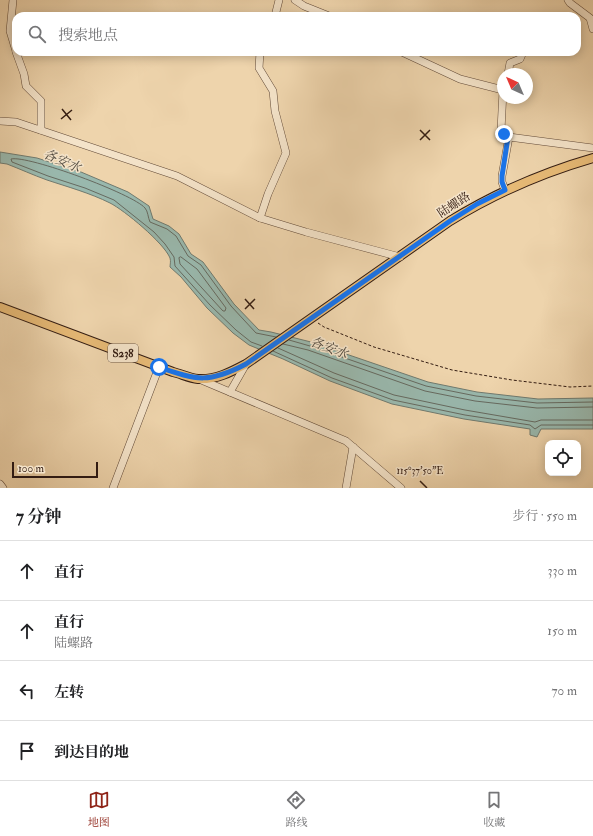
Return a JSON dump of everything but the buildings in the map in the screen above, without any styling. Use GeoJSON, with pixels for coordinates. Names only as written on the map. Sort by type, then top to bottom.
{"type":"FeatureCollection","features":[{"type":"Feature","properties":{"kind":"main road","name":"陆螺路"},"geometry":{"type":"LineString","coordinates":[[400,257],[477,204],[505,190],[544,174],[593,158]]}},
{"type":"Feature","properties":{"kind":"main road","name":"S238"},"geometry":{"type":"LineString","coordinates":[[0,307],[173,372],[198,379],[214,378],[228,374],[246,364],[400,257]]}},
{"type":"Feature","properties":{"kind":"street"},"geometry":{"type":"LineString","coordinates":[[12,0],[10,31],[12,38]]}},
{"type":"Feature","properties":{"kind":"street"},"geometry":{"type":"LineString","coordinates":[[276,12],[279,0]]}},
{"type":"Feature","properties":{"kind":"street"},"geometry":{"type":"LineString","coordinates":[[295,0],[304,6],[319,12]]}},
{"type":"Feature","properties":{"kind":"street"},"geometry":{"type":"LineString","coordinates":[[568,0],[590,18],[593,30]]}},
{"type":"Feature","properties":{"kind":"street"},"geometry":{"type":"LineString","coordinates":[[18,56],[24,74],[26,86],[42,101],[41,130]]}},
{"type":"Feature","properties":{"kind":"street"},"geometry":{"type":"LineString","coordinates":[[260,56],[260,68],[273,91],[275,111],[286,153],[268,194],[260,218]]}},
{"type":"Feature","properties":{"kind":"street"},"geometry":{"type":"LineString","coordinates":[[411,56],[460,79],[497,89]]}},
{"type":"Feature","properties":{"kind":"street"},"geometry":{"type":"LineString","coordinates":[[509,68],[510,63],[520,59],[521,56]]}},
{"type":"Feature","properties":{"kind":"street"},"geometry":{"type":"LineString","coordinates":[[502,104],[501,130],[508,137],[593,148]]}},
{"type":"Feature","properties":{"kind":"street"},"geometry":{"type":"LineString","coordinates":[[0,121],[16,122],[177,176],[260,218],[400,257]]}},
{"type":"Feature","properties":{"kind":"street"},"geometry":{"type":"LineString","coordinates":[[505,190],[502,182],[502,176],[508,137]]}},
{"type":"Feature","properties":{"kind":"street"},"geometry":{"type":"LineString","coordinates":[[230,392],[246,364]]}},
{"type":"Feature","properties":{"kind":"street"},"geometry":{"type":"LineString","coordinates":[[113,488],[159,367]]}},
{"type":"Feature","properties":{"kind":"street"},"geometry":{"type":"LineString","coordinates":[[198,379],[346,442],[402,488]]}},
{"type":"Feature","properties":{"kind":"street"},"geometry":{"type":"LineString","coordinates":[[346,488],[353,447]]}},
{"type":"Feature","properties":{"kind":"street"},"geometry":{"type":"LineString","coordinates":[[0,484],[3,488]]}},
{"type":"Feature","properties":{"kind":"path"},"geometry":{"type":"LineString","coordinates":[[314,317],[324,328],[374,346],[452,370],[512,380],[570,386],[593,386]]}},
{"type":"Feature","properties":{"kind":"water"},"geometry":{"type":"Polygon","coordinates":[[[0,152],[37,158],[81,172],[128,192],[149,206],[153,219],[169,226],[179,234],[191,254],[203,262],[234,304],[259,330],[311,342],[428,382],[477,392],[538,399],[593,398],[593,429],[541,429],[537,437],[530,435],[530,429],[464,419],[392,404],[330,381],[249,345],[233,333],[207,308],[181,277],[170,267],[170,258],[160,244],[124,212],[95,196],[47,180],[7,164],[0,163],[0,152]]]}},
{"type":"Feature","properties":{"kind":"route"},"geometry":{"type":"LineString","coordinates":[[159,367],[198,379],[214,378],[228,374],[246,364],[306,323],[450,221],[477,204],[505,190],[502,182],[502,176],[508,137],[504,134]]}},
{"type":"Feature","properties":{"kind":"water label","name":"各安水"},"geometry":{"type":"Point","coordinates":[62,161]}},
{"type":"Feature","properties":{"kind":"water label","name":"各安水"},"geometry":{"type":"Point","coordinates":[329,348]}}]}
